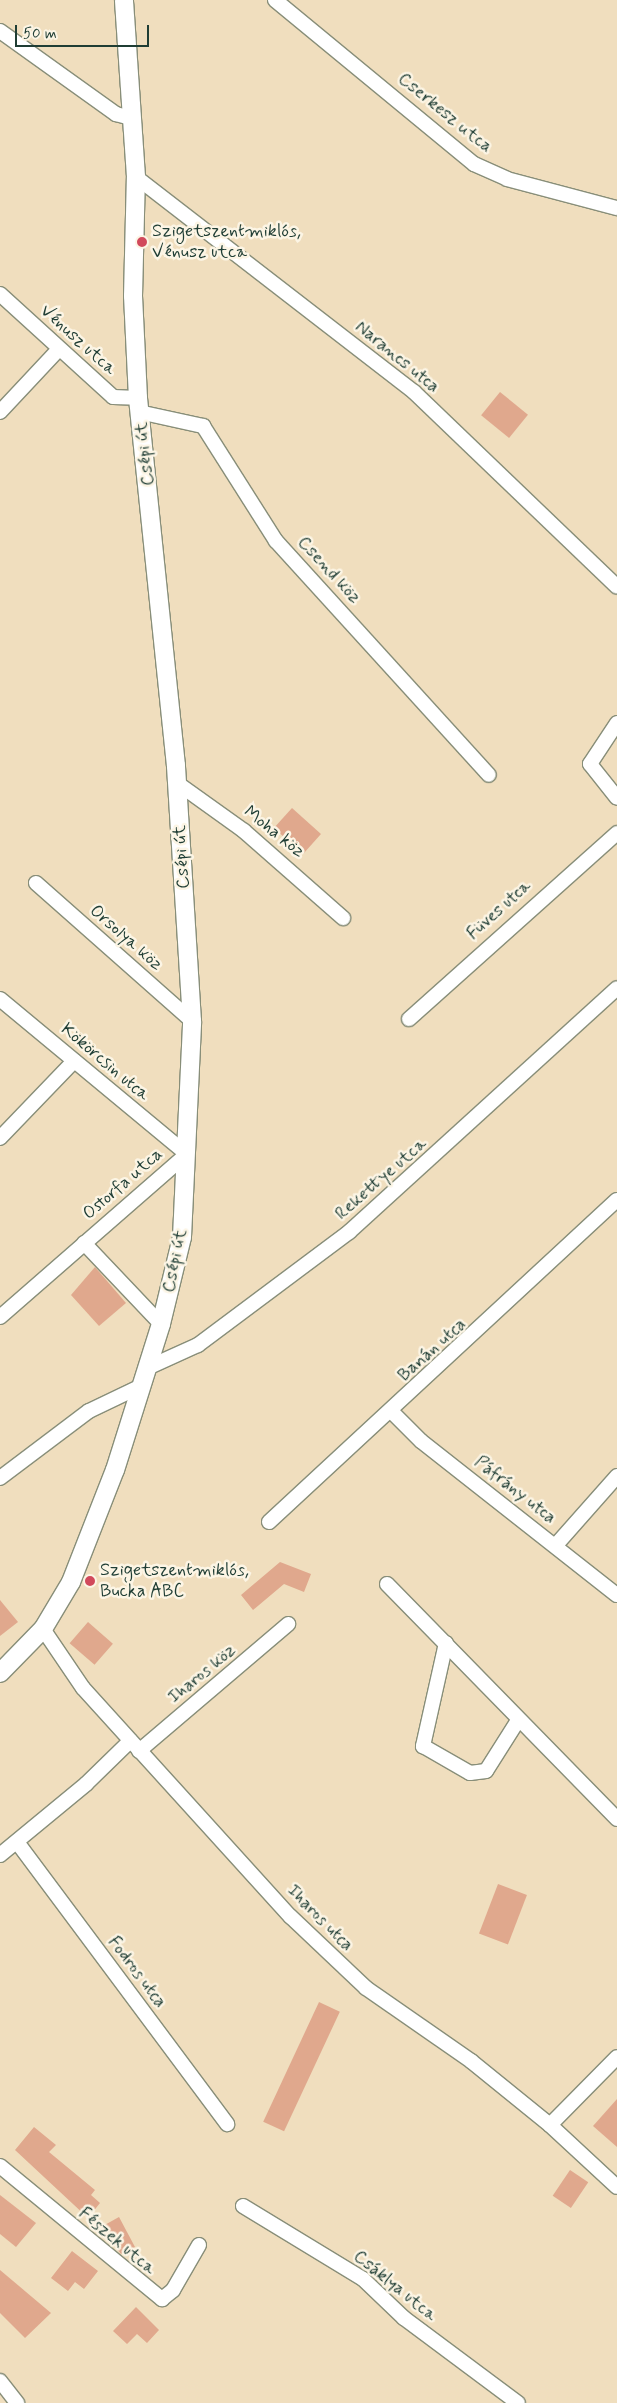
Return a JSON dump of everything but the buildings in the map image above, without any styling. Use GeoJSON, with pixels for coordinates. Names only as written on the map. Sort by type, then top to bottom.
{"type":"FeatureCollection","features":[{"type":"Feature","properties":{"kind":"street","name":"Csépi út"},"geometry":{"type":"LineString","coordinates":[[0,1674],[43,1629],[71,1582],[112,1478],[139,1387],[161,1324],[182,1238],[192,1021],[177,783],[139,405],[133,296],[136,177],[124,0]]}},
{"type":"Feature","properties":{"kind":"street","name":"Cserkesz utca"},"geometry":{"type":"LineString","coordinates":[[275,0],[474,164],[507,180],[617,208]]}},
{"type":"Feature","properties":{"kind":"street"},"geometry":{"type":"LineString","coordinates":[[0,31],[116,114],[131,118]]}},
{"type":"Feature","properties":{"kind":"street","name":"Narancs utca"},"geometry":{"type":"LineString","coordinates":[[136,177],[414,392],[617,586]]}},
{"type":"Feature","properties":{"kind":"street","name":"Vénusz utca"},"geometry":{"type":"LineString","coordinates":[[0,294],[58,350],[113,397],[139,405]]}},
{"type":"Feature","properties":{"kind":"street"},"geometry":{"type":"LineString","coordinates":[[0,412],[58,350]]}},
{"type":"Feature","properties":{"kind":"street","name":"Csend köz"},"geometry":{"type":"LineString","coordinates":[[139,405],[203,426],[276,541],[489,775]]}},
{"type":"Feature","properties":{"kind":"street"},"geometry":{"type":"LineString","coordinates":[[617,723],[590,764],[617,798]]}},
{"type":"Feature","properties":{"kind":"street","name":"Moha köz"},"geometry":{"type":"LineString","coordinates":[[177,783],[244,831],[343,918]]}},
{"type":"Feature","properties":{"kind":"street","name":"Füves utca"},"geometry":{"type":"LineString","coordinates":[[409,1019],[617,832]]}},
{"type":"Feature","properties":{"kind":"street","name":"Orsolya köz"},"geometry":{"type":"LineString","coordinates":[[36,883],[192,1021]]}},
{"type":"Feature","properties":{"kind":"street","name":"Rekettye utca"},"geometry":{"type":"LineString","coordinates":[[147,1368],[198,1345],[349,1232],[617,988]]}},
{"type":"Feature","properties":{"kind":"street","name":"Kökörcsin utca"},"geometry":{"type":"LineString","coordinates":[[0,999],[187,1154]]}},
{"type":"Feature","properties":{"kind":"street"},"geometry":{"type":"LineString","coordinates":[[0,1138],[74,1061]]}},
{"type":"Feature","properties":{"kind":"street","name":"Ostorfa utca"},"geometry":{"type":"LineString","coordinates":[[0,1317],[187,1154]]}},
{"type":"Feature","properties":{"kind":"street","name":"Banán utca"},"geometry":{"type":"LineString","coordinates":[[269,1522],[392,1412],[617,1200]]}},
{"type":"Feature","properties":{"kind":"street","name":"Ostorfa utca"},"geometry":{"type":"LineString","coordinates":[[84,1244],[161,1324]]}},
{"type":"Feature","properties":{"kind":"street"},"geometry":{"type":"LineString","coordinates":[[0,1478],[89,1411],[139,1387]]}},
{"type":"Feature","properties":{"kind":"street","name":"Páfrány utca"},"geometry":{"type":"LineString","coordinates":[[392,1412],[421,1441],[556,1545],[617,1595]]}},
{"type":"Feature","properties":{"kind":"street"},"geometry":{"type":"LineString","coordinates":[[556,1545],[617,1476]]}},
{"type":"Feature","properties":{"kind":"street"},"geometry":{"type":"LineString","coordinates":[[387,1584],[446,1643],[517,1722],[617,1819]]}},
{"type":"Feature","properties":{"kind":"street","name":"Iharos köz"},"geometry":{"type":"LineString","coordinates":[[135,1746],[288,1624]]}},
{"type":"Feature","properties":{"kind":"street","name":"Iharos utca"},"geometry":{"type":"LineString","coordinates":[[43,1629],[83,1688],[291,1917],[366,1988],[550,2125],[617,2187]]}},
{"type":"Feature","properties":{"kind":"street"},"geometry":{"type":"LineString","coordinates":[[446,1643],[423,1746],[470,1773],[486,1771],[517,1722]]}},
{"type":"Feature","properties":{"kind":"street"},"geometry":{"type":"LineString","coordinates":[[0,1855],[135,1746]]}},
{"type":"Feature","properties":{"kind":"street","name":"Fodros utca"},"geometry":{"type":"LineString","coordinates":[[17,1842],[227,2124]]}},
{"type":"Feature","properties":{"kind":"street"},"geometry":{"type":"LineString","coordinates":[[550,2125],[617,2057]]}},
{"type":"Feature","properties":{"kind":"street","name":"Fészek utca"},"geometry":{"type":"LineString","coordinates":[[0,2166],[162,2299],[173,2290],[199,2245]]}},
{"type":"Feature","properties":{"kind":"street","name":"Csáklya utca"},"geometry":{"type":"LineString","coordinates":[[243,2206],[363,2279],[404,2318],[518,2403]]}},
{"type":"Feature","properties":{"kind":"street"},"geometry":{"type":"LineString","coordinates":[[0,2381],[17,2403]]}},
{"type":"Feature","properties":{"kind":"place","name":"Szigetszentmiklós, Vénusz utca"},"geometry":{"type":"Point","coordinates":[142,242]}},
{"type":"Feature","properties":{"kind":"place","name":"Szigetszentmiklós, Bucka ABC"},"geometry":{"type":"Point","coordinates":[90,1581]}}]}
